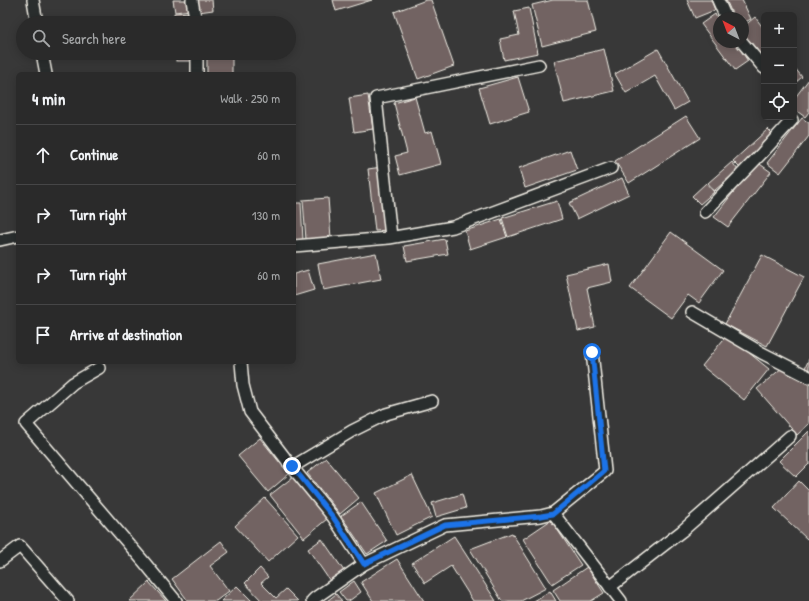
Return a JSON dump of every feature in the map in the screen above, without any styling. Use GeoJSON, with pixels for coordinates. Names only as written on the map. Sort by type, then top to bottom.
{"type":"FeatureCollection","features":[{"type":"Feature","properties":{"kind":"street"},"geometry":{"type":"LineString","coordinates":[[33,0],[36,16]]}},
{"type":"Feature","properties":{"kind":"street"},"geometry":{"type":"LineString","coordinates":[[192,0],[195,16]]}},
{"type":"Feature","properties":{"kind":"street"},"geometry":{"type":"LineString","coordinates":[[718,0],[723,12]]}},
{"type":"Feature","properties":{"kind":"street"},"geometry":{"type":"LineString","coordinates":[[747,48],[761,64]]}},
{"type":"Feature","properties":{"kind":"street"},"geometry":{"type":"LineString","coordinates":[[43,60],[46,72]]}},
{"type":"Feature","properties":{"kind":"street"},"geometry":{"type":"LineString","coordinates":[[197,60],[197,72]]}},
{"type":"Feature","properties":{"kind":"street"},"geometry":{"type":"LineString","coordinates":[[391,237],[376,98],[540,65]]}},
{"type":"Feature","properties":{"kind":"street"},"geometry":{"type":"LineString","coordinates":[[705,212],[792,120]]}},
{"type":"Feature","properties":{"kind":"street"},"geometry":{"type":"LineString","coordinates":[[296,246],[391,237],[453,227],[611,168]]}},
{"type":"Feature","properties":{"kind":"street"},"geometry":{"type":"LineString","coordinates":[[0,240],[16,236]]}},
{"type":"Feature","properties":{"kind":"street"},"geometry":{"type":"LineString","coordinates":[[692,312],[762,353],[809,377]]}},
{"type":"Feature","properties":{"kind":"street"},"geometry":{"type":"LineString","coordinates":[[312,601],[364,564],[445,525],[553,514],[604,471],[592,352]]}},
{"type":"Feature","properties":{"kind":"street"},"geometry":{"type":"LineString","coordinates":[[241,364],[243,385],[250,412],[333,517],[364,564]]}},
{"type":"Feature","properties":{"kind":"street"},"geometry":{"type":"LineString","coordinates":[[99,368],[73,382],[26,424],[176,601]]}},
{"type":"Feature","properties":{"kind":"street"},"geometry":{"type":"LineString","coordinates":[[292,466],[352,431],[386,414],[432,401]]}},
{"type":"Feature","properties":{"kind":"street"},"geometry":{"type":"LineString","coordinates":[[610,587],[682,531],[790,436]]}},
{"type":"Feature","properties":{"kind":"street"},"geometry":{"type":"LineString","coordinates":[[553,514],[620,601]]}},
{"type":"Feature","properties":{"kind":"street"},"geometry":{"type":"LineString","coordinates":[[0,561],[20,546],[68,601]]}},
{"type":"Feature","properties":{"kind":"building"},"geometry":{"type":"Polygon","coordinates":[[[173,0],[188,0],[190,10],[175,12],[173,0]]]}},
{"type":"Feature","properties":{"kind":"building"},"geometry":{"type":"Polygon","coordinates":[[[197,0],[212,0],[213,10],[199,12],[197,0]]]}},
{"type":"Feature","properties":{"kind":"building"},"geometry":{"type":"Polygon","coordinates":[[[333,0],[372,0],[336,11],[333,0]]]}},
{"type":"Feature","properties":{"kind":"building"},"geometry":{"type":"Polygon","coordinates":[[[426,0],[431,0],[454,66],[418,79],[394,12],[426,0]]]}},
{"type":"Feature","properties":{"kind":"building"},"geometry":{"type":"Polygon","coordinates":[[[553,0],[588,0],[596,32],[542,46],[532,5],[553,0]]]}},
{"type":"Feature","properties":{"kind":"building"},"geometry":{"type":"Polygon","coordinates":[[[687,0],[711,0],[715,10],[695,18],[687,0]]]}},
{"type":"Feature","properties":{"kind":"building"},"geometry":{"type":"Polygon","coordinates":[[[726,0],[742,0],[748,12],[731,12],[726,0]]]}},
{"type":"Feature","properties":{"kind":"building"},"geometry":{"type":"Polygon","coordinates":[[[529,8],[538,53],[504,60],[500,39],[519,35],[514,11],[529,8]]]}},
{"type":"Feature","properties":{"kind":"building"},"geometry":{"type":"Polygon","coordinates":[[[190,12],[190,16],[174,16],[174,13],[190,12]]]}},
{"type":"Feature","properties":{"kind":"building"},"geometry":{"type":"Polygon","coordinates":[[[713,15],[713,40],[701,24],[713,15]]]}},
{"type":"Feature","properties":{"kind":"building"},"geometry":{"type":"Polygon","coordinates":[[[755,17],[761,25],[761,54],[749,40],[749,22],[755,17]]]}},
{"type":"Feature","properties":{"kind":"building"},"geometry":{"type":"Polygon","coordinates":[[[719,48],[739,48],[748,61],[735,70],[719,48]]]}},
{"type":"Feature","properties":{"kind":"building"},"geometry":{"type":"Polygon","coordinates":[[[604,49],[614,91],[564,103],[554,61],[604,49]]]}},
{"type":"Feature","properties":{"kind":"building"},"geometry":{"type":"Polygon","coordinates":[[[658,49],[688,102],[674,110],[655,76],[626,93],[615,74],[658,49]]]}},
{"type":"Feature","properties":{"kind":"building"},"geometry":{"type":"Polygon","coordinates":[[[176,60],[192,60],[192,61],[176,60]]]}},
{"type":"Feature","properties":{"kind":"building"},"geometry":{"type":"Polygon","coordinates":[[[207,60],[232,60],[232,72],[207,72],[207,60]]]}},
{"type":"Feature","properties":{"kind":"building"},"geometry":{"type":"Polygon","coordinates":[[[797,71],[802,77],[797,81],[797,71]]]}},
{"type":"Feature","properties":{"kind":"building"},"geometry":{"type":"Polygon","coordinates":[[[518,77],[529,112],[490,124],[479,88],[518,77]]]}},
{"type":"Feature","properties":{"kind":"building"},"geometry":{"type":"Polygon","coordinates":[[[809,79],[809,112],[805,117],[797,111],[797,95],[809,79]]]}},
{"type":"Feature","properties":{"kind":"building"},"geometry":{"type":"Polygon","coordinates":[[[368,95],[373,129],[354,132],[349,98],[368,95]]]}},
{"type":"Feature","properties":{"kind":"building"},"geometry":{"type":"Polygon","coordinates":[[[415,97],[425,133],[432,131],[441,164],[400,175],[395,156],[407,153],[394,103],[415,97]]]}},
{"type":"Feature","properties":{"kind":"building"},"geometry":{"type":"Polygon","coordinates":[[[686,116],[700,138],[629,183],[615,161],[686,116]]]}},
{"type":"Feature","properties":{"kind":"building"},"geometry":{"type":"Polygon","coordinates":[[[802,118],[809,123],[809,136],[780,173],[767,163],[802,118]]]}},
{"type":"Feature","properties":{"kind":"building"},"geometry":{"type":"Polygon","coordinates":[[[768,129],[775,136],[740,168],[733,161],[768,129]]]}},
{"type":"Feature","properties":{"kind":"building"},"geometry":{"type":"Polygon","coordinates":[[[570,150],[577,170],[525,188],[519,168],[570,150]]]}},
{"type":"Feature","properties":{"kind":"building"},"geometry":{"type":"Polygon","coordinates":[[[732,162],[738,170],[714,191],[708,183],[732,162]]]}},
{"type":"Feature","properties":{"kind":"building"},"geometry":{"type":"Polygon","coordinates":[[[757,162],[771,172],[728,227],[714,217],[757,162]]]}},
{"type":"Feature","properties":{"kind":"building"},"geometry":{"type":"Polygon","coordinates":[[[382,167],[388,230],[375,231],[368,169],[382,167]]]}},
{"type":"Feature","properties":{"kind":"building"},"geometry":{"type":"Polygon","coordinates":[[[622,178],[629,194],[577,219],[569,203],[622,178]]]}},
{"type":"Feature","properties":{"kind":"building"},"geometry":{"type":"Polygon","coordinates":[[[706,183],[714,192],[700,204],[692,196],[706,183]]]}},
{"type":"Feature","properties":{"kind":"building"},"geometry":{"type":"Polygon","coordinates":[[[328,198],[331,238],[306,240],[303,200],[328,198]]]}},
{"type":"Feature","properties":{"kind":"building"},"geometry":{"type":"Polygon","coordinates":[[[557,201],[562,219],[508,237],[502,218],[557,201]]]}},
{"type":"Feature","properties":{"kind":"building"},"geometry":{"type":"Polygon","coordinates":[[[296,203],[301,203],[303,240],[296,241],[296,203]]]}},
{"type":"Feature","properties":{"kind":"building"},"geometry":{"type":"Polygon","coordinates":[[[501,219],[507,237],[470,249],[465,231],[501,219]]]}},
{"type":"Feature","properties":{"kind":"building"},"geometry":{"type":"Polygon","coordinates":[[[671,232],[723,270],[699,303],[688,295],[671,318],[630,288],[671,232]]]}},
{"type":"Feature","properties":{"kind":"building"},"geometry":{"type":"Polygon","coordinates":[[[445,239],[448,254],[407,261],[404,246],[445,239]]]}},
{"type":"Feature","properties":{"kind":"building"},"geometry":{"type":"Polygon","coordinates":[[[376,253],[381,279],[323,290],[318,264],[376,253]]]}},
{"type":"Feature","properties":{"kind":"building"},"geometry":{"type":"Polygon","coordinates":[[[762,255],[804,277],[767,346],[725,324],[762,255]]]}},
{"type":"Feature","properties":{"kind":"building"},"geometry":{"type":"Polygon","coordinates":[[[609,264],[612,282],[587,288],[595,327],[578,331],[566,274],[609,264]]]}},
{"type":"Feature","properties":{"kind":"building"},"geometry":{"type":"Polygon","coordinates":[[[308,270],[314,290],[296,295],[296,273],[308,270]]]}},
{"type":"Feature","properties":{"kind":"building"},"geometry":{"type":"Polygon","coordinates":[[[727,335],[769,369],[744,400],[702,366],[727,335]]]}},
{"type":"Feature","properties":{"kind":"building"},"geometry":{"type":"Polygon","coordinates":[[[809,359],[809,370],[805,368],[809,359]]]}},
{"type":"Feature","properties":{"kind":"building"},"geometry":{"type":"Polygon","coordinates":[[[783,367],[809,382],[809,424],[797,435],[757,389],[783,367]]]}},
{"type":"Feature","properties":{"kind":"building"},"geometry":{"type":"Polygon","coordinates":[[[809,431],[809,464],[796,477],[779,461],[809,431]]]}},
{"type":"Feature","properties":{"kind":"building"},"geometry":{"type":"Polygon","coordinates":[[[260,438],[289,474],[268,492],[238,456],[260,438]]]}},
{"type":"Feature","properties":{"kind":"building"},"geometry":{"type":"Polygon","coordinates":[[[326,458],[359,498],[340,514],[307,473],[326,458]]]}},
{"type":"Feature","properties":{"kind":"building"},"geometry":{"type":"Polygon","coordinates":[[[412,475],[432,517],[396,535],[376,493],[412,475]]]}},
{"type":"Feature","properties":{"kind":"building"},"geometry":{"type":"Polygon","coordinates":[[[293,477],[327,519],[304,538],[270,495],[293,477]]]}},
{"type":"Feature","properties":{"kind":"building"},"geometry":{"type":"Polygon","coordinates":[[[799,481],[809,491],[809,537],[807,539],[774,508],[799,481]]]}},
{"type":"Feature","properties":{"kind":"building"},"geometry":{"type":"Polygon","coordinates":[[[462,494],[466,508],[436,517],[432,503],[462,494]]]}},
{"type":"Feature","properties":{"kind":"building"},"geometry":{"type":"Polygon","coordinates":[[[265,498],[298,535],[268,562],[235,526],[265,498]]]}},
{"type":"Feature","properties":{"kind":"building"},"geometry":{"type":"Polygon","coordinates":[[[361,502],[387,541],[367,554],[341,516],[361,502]]]}},
{"type":"Feature","properties":{"kind":"building"},"geometry":{"type":"Polygon","coordinates":[[[551,520],[581,565],[552,584],[523,539],[551,520]]]}},
{"type":"Feature","properties":{"kind":"building"},"geometry":{"type":"Polygon","coordinates":[[[512,533],[546,588],[521,601],[502,601],[470,549],[512,533]]]}},
{"type":"Feature","properties":{"kind":"building"},"geometry":{"type":"Polygon","coordinates":[[[454,536],[496,601],[473,601],[451,566],[425,583],[412,563],[454,536]]]}},
{"type":"Feature","properties":{"kind":"building"},"geometry":{"type":"Polygon","coordinates":[[[322,539],[344,571],[330,581],[308,549],[322,539]]]}},
{"type":"Feature","properties":{"kind":"building"},"geometry":{"type":"Polygon","coordinates":[[[221,541],[229,552],[210,566],[229,591],[216,601],[188,601],[172,579],[221,541]]]}},
{"type":"Feature","properties":{"kind":"building"},"geometry":{"type":"Polygon","coordinates":[[[397,559],[424,601],[373,601],[361,582],[397,559]]]}},
{"type":"Feature","properties":{"kind":"building"},"geometry":{"type":"Polygon","coordinates":[[[587,567],[604,593],[591,601],[560,601],[553,590],[587,567]]]}},
{"type":"Feature","properties":{"kind":"building"},"geometry":{"type":"Polygon","coordinates":[[[260,568],[268,577],[261,583],[276,598],[286,589],[298,601],[262,601],[245,583],[260,568]]]}},
{"type":"Feature","properties":{"kind":"building"},"geometry":{"type":"Polygon","coordinates":[[[354,581],[361,592],[349,601],[346,601],[339,592],[354,581]]]}},
{"type":"Feature","properties":{"kind":"building"},"geometry":{"type":"Polygon","coordinates":[[[149,582],[166,601],[129,601],[149,582]]]}},
{"type":"Feature","properties":{"kind":"building"},"geometry":{"type":"Polygon","coordinates":[[[237,586],[252,601],[221,601],[237,586]]]}},
{"type":"Feature","properties":{"kind":"building"},"geometry":{"type":"Polygon","coordinates":[[[550,591],[556,601],[534,601],[550,591]]]}},
{"type":"Feature","properties":{"kind":"building"},"geometry":{"type":"Polygon","coordinates":[[[336,594],[342,601],[327,601],[336,594]]]}},
{"type":"Feature","properties":{"kind":"route"},"geometry":{"type":"LineString","coordinates":[[292,466],[333,517],[364,564],[445,525],[553,514],[604,471],[592,352]]}}]}
